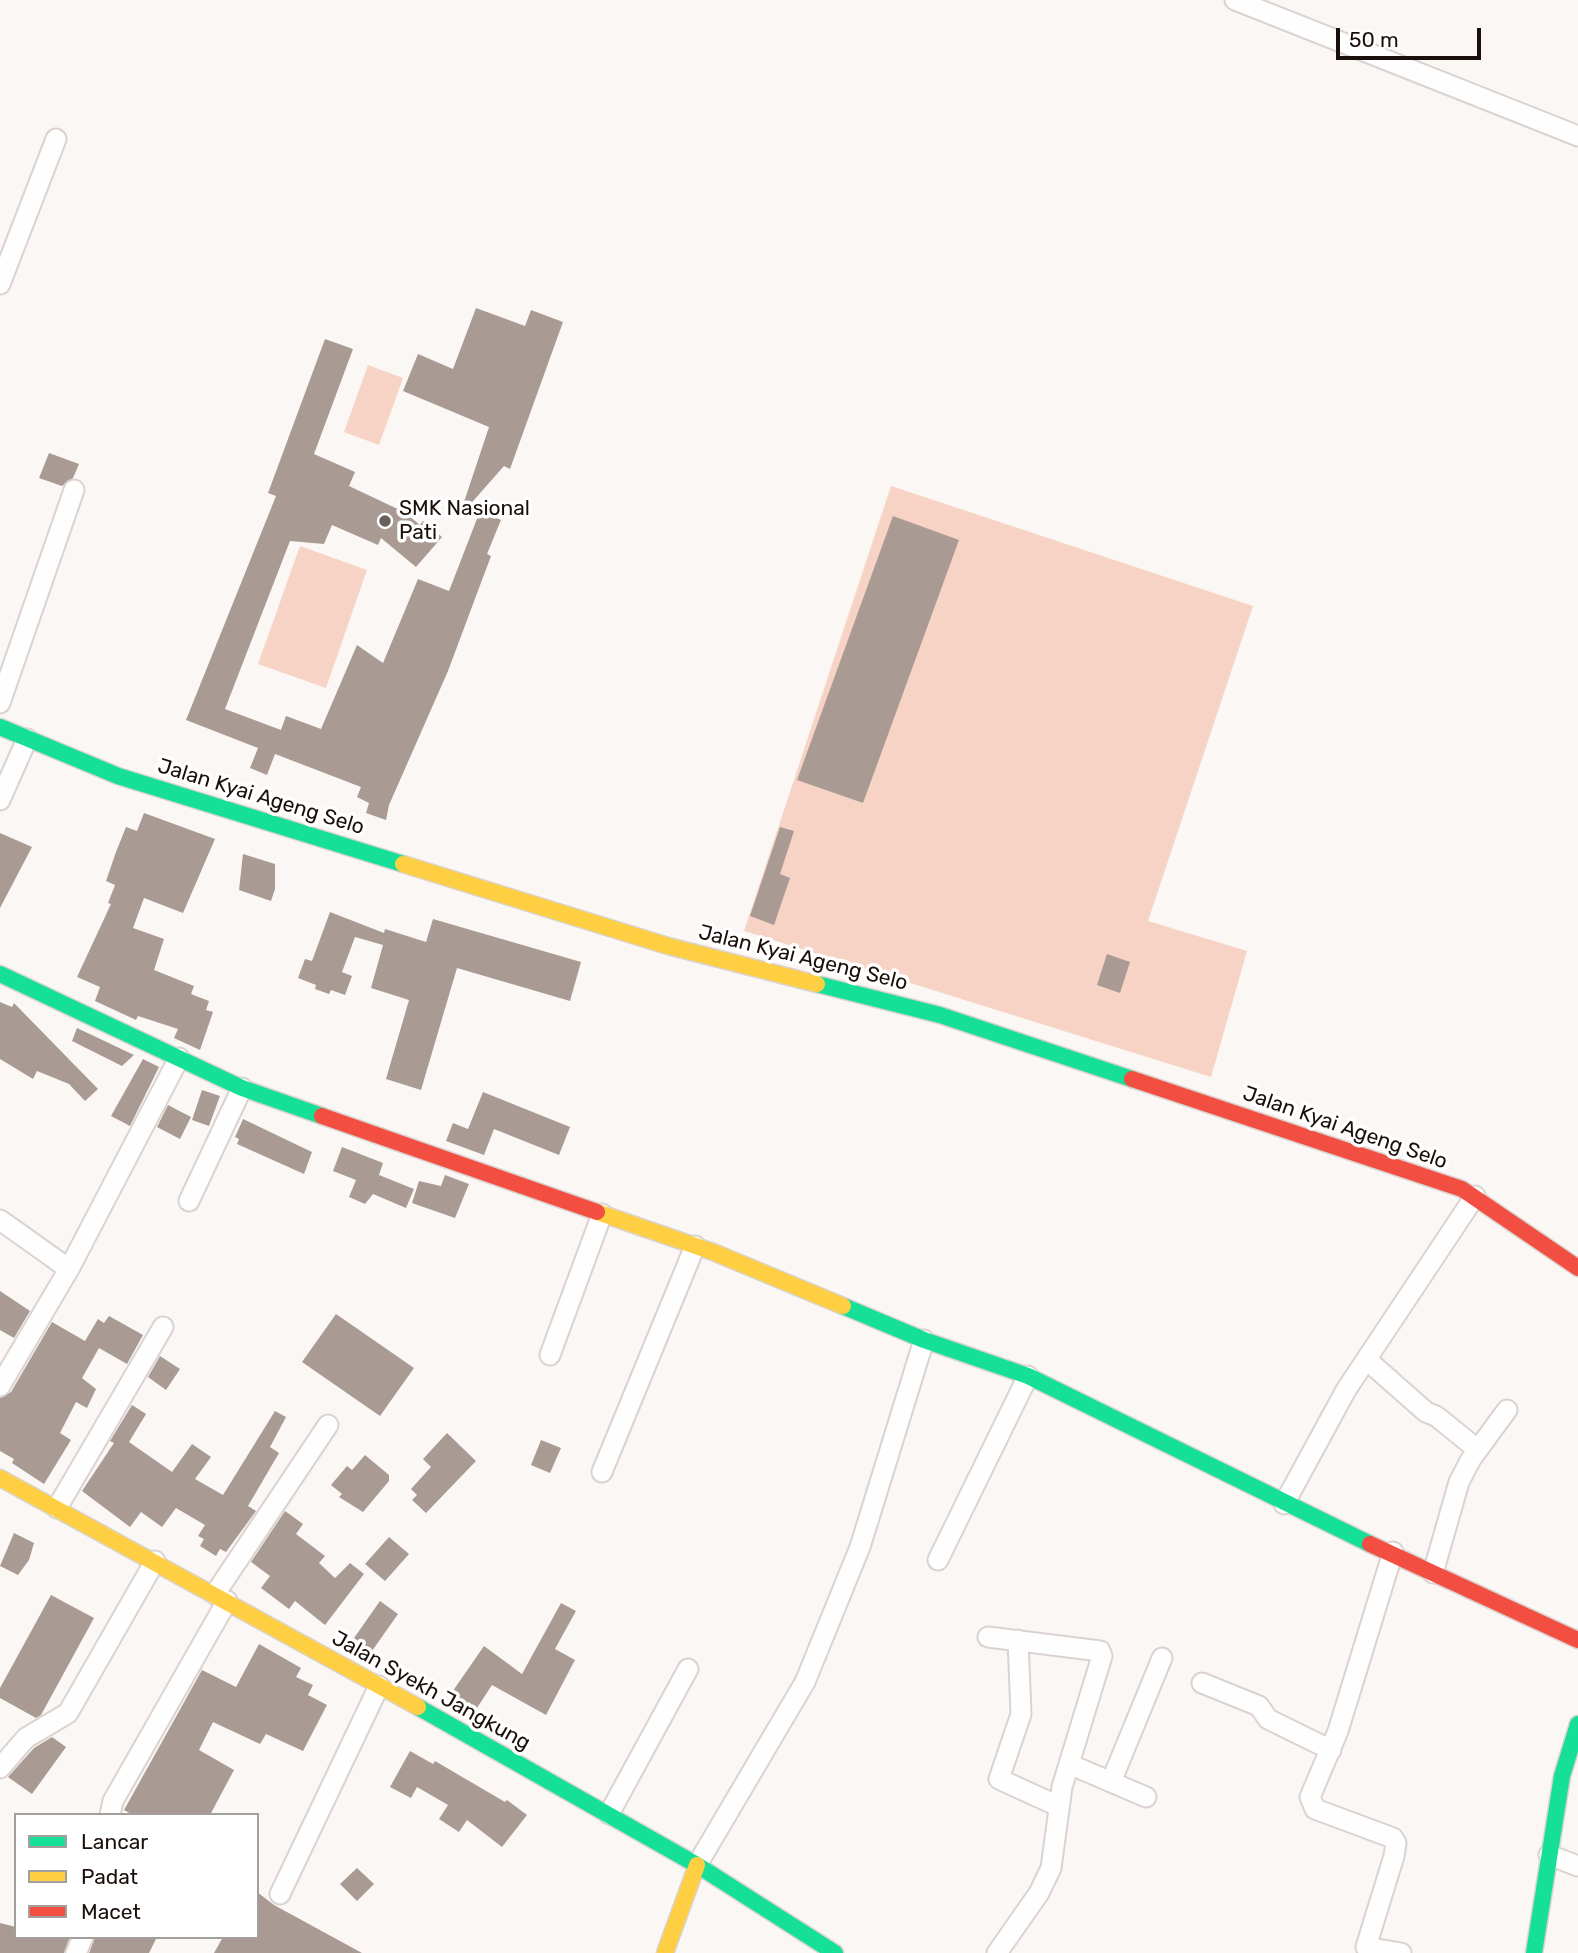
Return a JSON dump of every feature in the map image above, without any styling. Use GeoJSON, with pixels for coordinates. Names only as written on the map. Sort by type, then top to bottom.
{"type":"FeatureCollection","features":[{"type":"Feature","properties":{"kind":"main road","name":"Jalan Kyai Ageng Selo"},"geometry":{"type":"LineString","coordinates":[[0,727],[118,776],[668,946],[940,1014],[1475,1196],[1578,1268]]}},
{"type":"Feature","properties":{"kind":"main road"},"geometry":{"type":"LineString","coordinates":[[0,974],[242,1088],[695,1246],[924,1340],[1028,1376],[1196,1456],[1284,1504],[1393,1552],[1578,1640]]}},
{"type":"Feature","properties":{"kind":"main road","name":"Jalan Syekh Jangkung"},"geometry":{"type":"LineString","coordinates":[[0,1478],[156,1561],[609,1814],[697,1865],[835,1953]]}},
{"type":"Feature","properties":{"kind":"main road"},"geometry":{"type":"LineString","coordinates":[[1534,1953],[1562,1776],[1578,1724]]}},
{"type":"Feature","properties":{"kind":"main road"},"geometry":{"type":"LineString","coordinates":[[666,1953],[697,1865]]}},
{"type":"Feature","properties":{"kind":"street"},"geometry":{"type":"LineString","coordinates":[[1235,0],[1578,136]]}},
{"type":"Feature","properties":{"kind":"street"},"geometry":{"type":"LineString","coordinates":[[0,284],[56,139]]}},
{"type":"Feature","properties":{"kind":"street"},"geometry":{"type":"LineString","coordinates":[[0,704],[74,490]]}},
{"type":"Feature","properties":{"kind":"street"},"geometry":{"type":"LineString","coordinates":[[0,800],[27,739]]}},
{"type":"Feature","properties":{"kind":"street"},"geometry":{"type":"LineString","coordinates":[[0,1386],[69,1269],[179,1058]]}},
{"type":"Feature","properties":{"kind":"street"},"geometry":{"type":"LineString","coordinates":[[189,1201],[242,1088]]}},
{"type":"Feature","properties":{"kind":"street"},"geometry":{"type":"LineString","coordinates":[[1284,1504],[1326,1423],[1475,1196]]}},
{"type":"Feature","properties":{"kind":"street"},"geometry":{"type":"LineString","coordinates":[[550,1355],[602,1214]]}},
{"type":"Feature","properties":{"kind":"street"},"geometry":{"type":"LineString","coordinates":[[0,1220],[69,1269]]}},
{"type":"Feature","properties":{"kind":"street"},"geometry":{"type":"LineString","coordinates":[[602,1472],[695,1246]]}},
{"type":"Feature","properties":{"kind":"street"},"geometry":{"type":"LineString","coordinates":[[57,1508],[163,1327]]}},
{"type":"Feature","properties":{"kind":"street"},"geometry":{"type":"LineString","coordinates":[[697,1865],[805,1682],[857,1554],[924,1340]]}},
{"type":"Feature","properties":{"kind":"street"},"geometry":{"type":"LineString","coordinates":[[1367,1360],[1426,1412],[1436,1416],[1477,1449]]}},
{"type":"Feature","properties":{"kind":"street"},"geometry":{"type":"LineString","coordinates":[[938,1560],[1028,1376]]}},
{"type":"Feature","properties":{"kind":"street"},"geometry":{"type":"LineString","coordinates":[[1433,1573],[1454,1494],[1477,1449],[1507,1410]]}},
{"type":"Feature","properties":{"kind":"street"},"geometry":{"type":"LineString","coordinates":[[110,1813],[113,1801],[221,1597],[328,1425]]}},
{"type":"Feature","properties":{"kind":"street"},"geometry":{"type":"LineString","coordinates":[[1393,1552],[1331,1750],[1310,1797],[1315,1810],[1388,1835],[1396,1843],[1365,1950],[1401,1953]]}},
{"type":"Feature","properties":{"kind":"street"},"geometry":{"type":"LineString","coordinates":[[0,1768],[26,1738],[68,1713],[156,1561]]}},
{"type":"Feature","properties":{"kind":"street"},"geometry":{"type":"LineString","coordinates":[[988,1637],[1102,1652],[1058,1806],[1055,1854],[1044,1883],[997,1953]]}},
{"type":"Feature","properties":{"kind":"street"},"geometry":{"type":"LineString","coordinates":[[1018,1640],[1021,1714],[999,1779],[1058,1806]]}},
{"type":"Feature","properties":{"kind":"street"},"geometry":{"type":"LineString","coordinates":[[1111,1782],[1162,1658]]}},
{"type":"Feature","properties":{"kind":"street"},"geometry":{"type":"LineString","coordinates":[[609,1814],[688,1669]]}},
{"type":"Feature","properties":{"kind":"street"},"geometry":{"type":"LineString","coordinates":[[1202,1683],[1259,1706],[1268,1719],[1331,1750]]}},
{"type":"Feature","properties":{"kind":"street"},"geometry":{"type":"LineString","coordinates":[[280,1894],[379,1686]]}},
{"type":"Feature","properties":{"kind":"street"},"geometry":{"type":"LineString","coordinates":[[1069,1764],[1146,1797]]}},
{"type":"Feature","properties":{"kind":"street"},"geometry":{"type":"LineString","coordinates":[[1549,1855],[1578,1866]]}},
{"type":"Feature","properties":{"kind":"shaded area"},"geometry":{"type":"Polygon","coordinates":[[[368,365],[403,378],[379,445],[344,432],[368,365]]]}},
{"type":"Feature","properties":{"kind":"shaded area"},"geometry":{"type":"Polygon","coordinates":[[[891,486],[1253,606],[1148,921],[1247,951],[1211,1077],[744,931],[891,486]]]}},
{"type":"Feature","properties":{"kind":"shaded area"},"geometry":{"type":"Polygon","coordinates":[[[300,546],[367,570],[326,688],[258,664],[300,546]]]}},
{"type":"Feature","properties":{"kind":"building"},"geometry":{"type":"Polygon","coordinates":[[[476,308],[525,326],[531,310],[563,322],[510,469],[504,466],[459,517],[489,427],[403,391],[418,354],[453,369],[476,308]]]}},
{"type":"Feature","properties":{"kind":"building"},"geometry":{"type":"Polygon","coordinates":[[[325,339],[353,349],[314,454],[355,472],[349,486],[404,512],[420,525],[423,521],[442,537],[416,567],[381,538],[378,545],[332,525],[324,544],[290,541],[225,709],[281,730],[286,716],[321,729],[357,645],[383,663],[418,579],[449,591],[480,511],[501,520],[487,554],[491,556],[448,671],[389,805],[386,820],[366,813],[369,803],[357,797],[361,787],[275,754],[267,775],[250,768],[258,748],[186,720],[276,496],[268,493],[325,339]]]}},
{"type":"Feature","properties":{"kind":"building"},"geometry":{"type":"Polygon","coordinates":[[[49,453],[79,464],[73,478],[62,486],[39,478],[49,453]]]}},
{"type":"Feature","properties":{"kind":"building"},"geometry":{"type":"Polygon","coordinates":[[[893,516],[959,540],[863,803],[797,780],[893,516]]]}},
{"type":"Feature","properties":{"kind":"building"},"geometry":{"type":"Polygon","coordinates":[[[144,813],[215,839],[183,913],[144,898],[133,928],[164,939],[154,970],[194,986],[191,994],[209,1001],[206,1010],[213,1012],[200,1050],[174,1038],[178,1029],[138,1016],[136,1020],[95,1001],[100,987],[77,977],[111,904],[108,903],[115,885],[106,881],[126,827],[137,831],[144,813]]]}},
{"type":"Feature","properties":{"kind":"building"},"geometry":{"type":"Polygon","coordinates":[[[780,827],[794,831],[780,874],[790,878],[774,925],[750,916],[780,827]]]}},
{"type":"Feature","properties":{"kind":"building"},"geometry":{"type":"Polygon","coordinates":[[[0,833],[32,847],[0,908],[0,833]]]}},
{"type":"Feature","properties":{"kind":"building"},"geometry":{"type":"Polygon","coordinates":[[[243,854],[275,864],[275,889],[271,901],[239,890],[243,854]]]}},
{"type":"Feature","properties":{"kind":"building"},"geometry":{"type":"Polygon","coordinates":[[[330,912],[384,933],[385,929],[426,942],[433,919],[581,962],[570,1001],[457,968],[421,1090],[386,1079],[409,1000],[371,988],[383,945],[355,937],[342,972],[352,976],[345,995],[331,990],[329,994],[315,989],[316,985],[298,978],[305,959],[312,961],[330,912]]]}},
{"type":"Feature","properties":{"kind":"building"},"geometry":{"type":"Polygon","coordinates":[[[1107,954],[1130,962],[1120,993],[1097,985],[1107,954]]]}},
{"type":"Feature","properties":{"kind":"building"},"geometry":{"type":"Polygon","coordinates":[[[0,1002],[12,1007],[14,1003],[98,1089],[85,1101],[69,1084],[37,1071],[33,1079],[0,1059],[0,1002]]]}},
{"type":"Feature","properties":{"kind":"building"},"geometry":{"type":"Polygon","coordinates":[[[77,1028],[134,1055],[122,1066],[72,1041],[77,1028]]]}},
{"type":"Feature","properties":{"kind":"building"},"geometry":{"type":"Polygon","coordinates":[[[143,1059],[159,1067],[130,1126],[111,1116],[143,1059]]]}},
{"type":"Feature","properties":{"kind":"building"},"geometry":{"type":"Polygon","coordinates":[[[202,1090],[220,1096],[209,1126],[192,1120],[202,1090]]]}},
{"type":"Feature","properties":{"kind":"building"},"geometry":{"type":"Polygon","coordinates":[[[483,1092],[570,1127],[559,1155],[494,1129],[484,1155],[446,1141],[453,1123],[468,1129],[483,1092]]]}},
{"type":"Feature","properties":{"kind":"building"},"geometry":{"type":"Polygon","coordinates":[[[168,1105],[191,1117],[180,1139],[157,1127],[168,1105]]]}},
{"type":"Feature","properties":{"kind":"building"},"geometry":{"type":"Polygon","coordinates":[[[243,1119],[312,1152],[304,1174],[237,1144],[239,1139],[235,1137],[243,1119]]]}},
{"type":"Feature","properties":{"kind":"building"},"geometry":{"type":"Polygon","coordinates":[[[342,1147],[383,1163],[379,1175],[414,1189],[406,1208],[373,1194],[365,1204],[349,1197],[356,1180],[333,1171],[342,1147]]]}},
{"type":"Feature","properties":{"kind":"building"},"geometry":{"type":"Polygon","coordinates":[[[445,1175],[469,1184],[455,1218],[412,1203],[419,1181],[441,1186],[445,1175]]]}},
{"type":"Feature","properties":{"kind":"building"},"geometry":{"type":"Polygon","coordinates":[[[0,1291],[30,1311],[14,1338],[0,1330],[0,1291]]]}},
{"type":"Feature","properties":{"kind":"building"},"geometry":{"type":"Polygon","coordinates":[[[336,1314],[414,1368],[380,1416],[302,1362],[336,1314]]]}},
{"type":"Feature","properties":{"kind":"building"},"geometry":{"type":"Polygon","coordinates":[[[109,1316],[143,1335],[127,1364],[99,1348],[82,1378],[96,1389],[87,1408],[76,1402],[60,1433],[71,1440],[44,1484],[12,1463],[14,1459],[0,1451],[0,1398],[11,1392],[52,1322],[85,1341],[98,1319],[104,1323],[109,1316]]]}},
{"type":"Feature","properties":{"kind":"building"},"geometry":{"type":"Polygon","coordinates":[[[160,1356],[180,1369],[166,1390],[148,1377],[160,1356]]]}},
{"type":"Feature","properties":{"kind":"building"},"geometry":{"type":"Polygon","coordinates":[[[132,1405],[146,1414],[129,1442],[172,1472],[192,1444],[211,1457],[195,1479],[223,1495],[275,1411],[286,1417],[270,1447],[279,1453],[248,1506],[256,1511],[226,1552],[220,1549],[216,1556],[200,1546],[204,1539],[198,1536],[205,1525],[176,1508],[162,1527],[141,1512],[130,1527],[82,1491],[114,1443],[110,1441],[132,1405]]]}},
{"type":"Feature","properties":{"kind":"building"},"geometry":{"type":"Polygon","coordinates":[[[447,1433],[476,1461],[426,1513],[412,1500],[417,1495],[411,1489],[431,1467],[423,1459],[447,1433]]]}},
{"type":"Feature","properties":{"kind":"building"},"geometry":{"type":"Polygon","coordinates":[[[541,1440],[561,1448],[550,1473],[531,1465],[541,1440]]]}},
{"type":"Feature","properties":{"kind":"building"},"geometry":{"type":"Polygon","coordinates":[[[365,1455],[389,1475],[389,1481],[363,1512],[339,1497],[342,1494],[331,1485],[347,1466],[352,1470],[365,1455]]]}},
{"type":"Feature","properties":{"kind":"building"},"geometry":{"type":"Polygon","coordinates":[[[285,1511],[303,1524],[296,1534],[325,1556],[319,1563],[335,1578],[350,1563],[364,1574],[325,1625],[295,1601],[289,1609],[261,1588],[270,1576],[251,1562],[285,1511]]]}},
{"type":"Feature","properties":{"kind":"building"},"geometry":{"type":"Polygon","coordinates":[[[14,1533],[34,1543],[29,1560],[18,1575],[0,1566],[14,1533]]]}},
{"type":"Feature","properties":{"kind":"building"},"geometry":{"type":"Polygon","coordinates":[[[389,1537],[409,1554],[385,1581],[365,1564],[389,1537]]]}},
{"type":"Feature","properties":{"kind":"building"},"geometry":{"type":"Polygon","coordinates":[[[51,1595],[94,1618],[41,1715],[36,1718],[0,1698],[0,1688],[51,1595]]]}},
{"type":"Feature","properties":{"kind":"building"},"geometry":{"type":"Polygon","coordinates":[[[380,1601],[398,1614],[372,1651],[354,1638],[380,1601]]]}},
{"type":"Feature","properties":{"kind":"building"},"geometry":{"type":"Polygon","coordinates":[[[561,1603],[576,1611],[555,1649],[575,1660],[546,1715],[492,1685],[475,1711],[450,1695],[484,1646],[522,1674],[561,1603]]]}},
{"type":"Feature","properties":{"kind":"building"},"geometry":{"type":"Polygon","coordinates":[[[259,1644],[301,1668],[296,1677],[313,1685],[308,1695],[327,1705],[303,1751],[266,1734],[260,1744],[213,1722],[199,1750],[234,1770],[211,1813],[129,1813],[124,1810],[202,1670],[236,1687],[259,1644]]]}},
{"type":"Feature","properties":{"kind":"building"},"geometry":{"type":"Polygon","coordinates":[[[52,1737],[66,1747],[32,1794],[8,1777],[34,1748],[52,1737]]]}},
{"type":"Feature","properties":{"kind":"building"},"geometry":{"type":"Polygon","coordinates":[[[410,1751],[433,1764],[435,1761],[505,1802],[507,1800],[527,1815],[502,1847],[467,1820],[459,1832],[439,1819],[448,1805],[417,1787],[411,1798],[390,1787],[410,1751]]]}},
{"type":"Feature","properties":{"kind":"building"},"geometry":{"type":"Polygon","coordinates":[[[357,1868],[374,1884],[357,1901],[340,1884],[357,1868]]]}},
{"type":"Feature","properties":{"kind":"building"},"geometry":{"type":"Polygon","coordinates":[[[259,1894],[274,1905],[362,1953],[214,1953],[222,1939],[259,1939],[259,1894]]]}},
{"type":"Feature","properties":{"kind":"building"},"geometry":{"type":"Polygon","coordinates":[[[0,1923],[14,1926],[14,1939],[69,1939],[64,1953],[0,1953],[0,1923]]]}},
{"type":"Feature","properties":{"kind":"building"},"geometry":{"type":"Polygon","coordinates":[[[94,1939],[156,1939],[149,1953],[89,1953],[94,1939]]]}},
{"type":"Feature","properties":{"kind":"traffic: fast"},"geometry":{"type":"LineString","coordinates":[[0,727],[118,776],[403,864]]}},
{"type":"Feature","properties":{"kind":"traffic: fast"},"geometry":{"type":"LineString","coordinates":[[0,974],[242,1088],[322,1116]]}},
{"type":"Feature","properties":{"kind":"traffic: fast"},"geometry":{"type":"LineString","coordinates":[[817,984],[940,1015],[1132,1079]]}},
{"type":"Feature","properties":{"kind":"traffic: fast"},"geometry":{"type":"LineString","coordinates":[[843,1306],[924,1340],[1028,1376],[1370,1544]]}},
{"type":"Feature","properties":{"kind":"traffic: fast"},"geometry":{"type":"LineString","coordinates":[[418,1707],[697,1865],[835,1953]]}},
{"type":"Feature","properties":{"kind":"traffic: fast"},"geometry":{"type":"LineString","coordinates":[[1534,1953],[1562,1776],[1578,1724]]}},
{"type":"Feature","properties":{"kind":"traffic: slow"},"geometry":{"type":"LineString","coordinates":[[403,864],[668,946],[817,984]]}},
{"type":"Feature","properties":{"kind":"traffic: slow"},"geometry":{"type":"LineString","coordinates":[[597,1212],[713,1252],[843,1306]]}},
{"type":"Feature","properties":{"kind":"traffic: slow"},"geometry":{"type":"LineString","coordinates":[[0,1478],[418,1707]]}},
{"type":"Feature","properties":{"kind":"traffic: slow"},"geometry":{"type":"LineString","coordinates":[[665,1953],[697,1865]]}},
{"type":"Feature","properties":{"kind":"traffic: jam"},"geometry":{"type":"LineString","coordinates":[[1132,1079],[1462,1189],[1578,1268]]}},
{"type":"Feature","properties":{"kind":"traffic: jam"},"geometry":{"type":"LineString","coordinates":[[322,1116],[597,1212]]}},
{"type":"Feature","properties":{"kind":"traffic: jam"},"geometry":{"type":"LineString","coordinates":[[1370,1544],[1578,1640]]}},
{"type":"Feature","properties":{"kind":"place","name":"SMK Nasional Pati"},"geometry":{"type":"Point","coordinates":[385,521]}}]}
